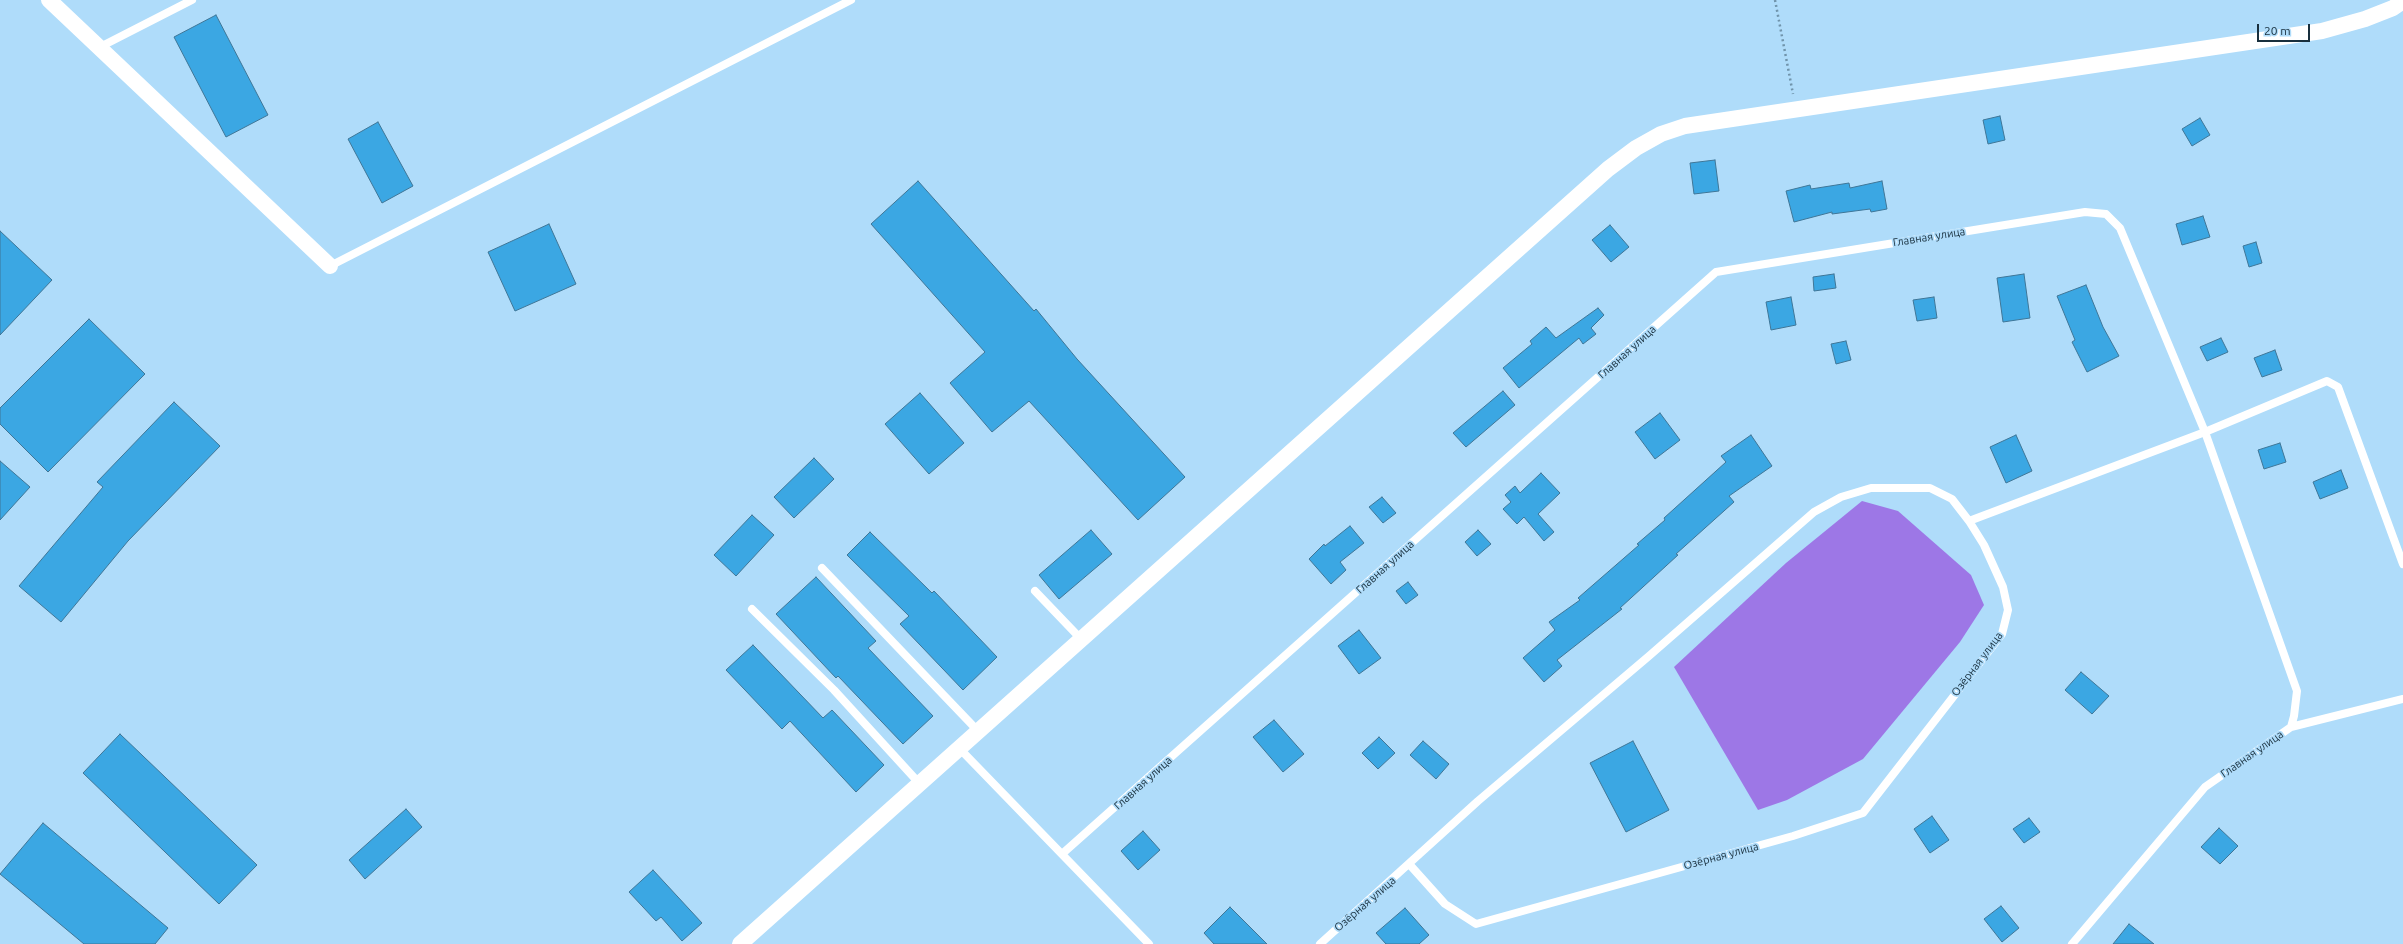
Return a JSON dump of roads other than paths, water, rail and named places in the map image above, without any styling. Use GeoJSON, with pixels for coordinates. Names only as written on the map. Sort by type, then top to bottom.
{"type":"FeatureCollection","features":[{"type":"Feature","properties":{"kind":"street"},"geometry":{"type":"LineString","coordinates":[[49,0],[330,266]]}},
{"type":"Feature","properties":{"kind":"street"},"geometry":{"type":"LineString","coordinates":[[740,944],[1608,169],[1636,148],[1661,134],[1685,126],[2322,31],[2365,19],[2394,8],[2403,1]]}},
{"type":"Feature","properties":{"kind":"lane"},"geometry":{"type":"LineString","coordinates":[[100,47],[192,0]]}},
{"type":"Feature","properties":{"kind":"lane"},"geometry":{"type":"LineString","coordinates":[[330,266],[851,0]]}},
{"type":"Feature","properties":{"kind":"lane","name":"Главная улица"},"geometry":{"type":"LineString","coordinates":[[1062,854],[1716,272],[2086,212],[2106,214],[2120,228],[2205,432],[2297,691],[2291,727],[2205,787],[2072,944]]}},
{"type":"Feature","properties":{"kind":"lane"},"geometry":{"type":"LineString","coordinates":[[1970,521],[2205,432],[2327,381],[2338,387],[2403,564]]}},
{"type":"Feature","properties":{"kind":"lane","name":"Озёрная улица"},"geometry":{"type":"LineString","coordinates":[[1320,944],[1410,865],[1478,801],[1644,661],[1814,512],[1841,497],[1871,488],[1930,488],[1952,499],[1970,521],[1984,545],[2003,587],[2008,610],[2002,634],[1863,814],[1793,836],[1476,924],[1445,904],[1410,865]]}},
{"type":"Feature","properties":{"kind":"lane"},"geometry":{"type":"LineString","coordinates":[[822,568],[978,731]]}},
{"type":"Feature","properties":{"kind":"lane"},"geometry":{"type":"LineString","coordinates":[[1035,591],[1081,639]]}},
{"type":"Feature","properties":{"kind":"lane"},"geometry":{"type":"LineString","coordinates":[[752,608],[834,690],[919,783]]}},
{"type":"Feature","properties":{"kind":"lane"},"geometry":{"type":"LineString","coordinates":[[2291,727],[2403,699]]}},
{"type":"Feature","properties":{"kind":"lane"},"geometry":{"type":"LineString","coordinates":[[959,748],[1149,944]]}}]}
